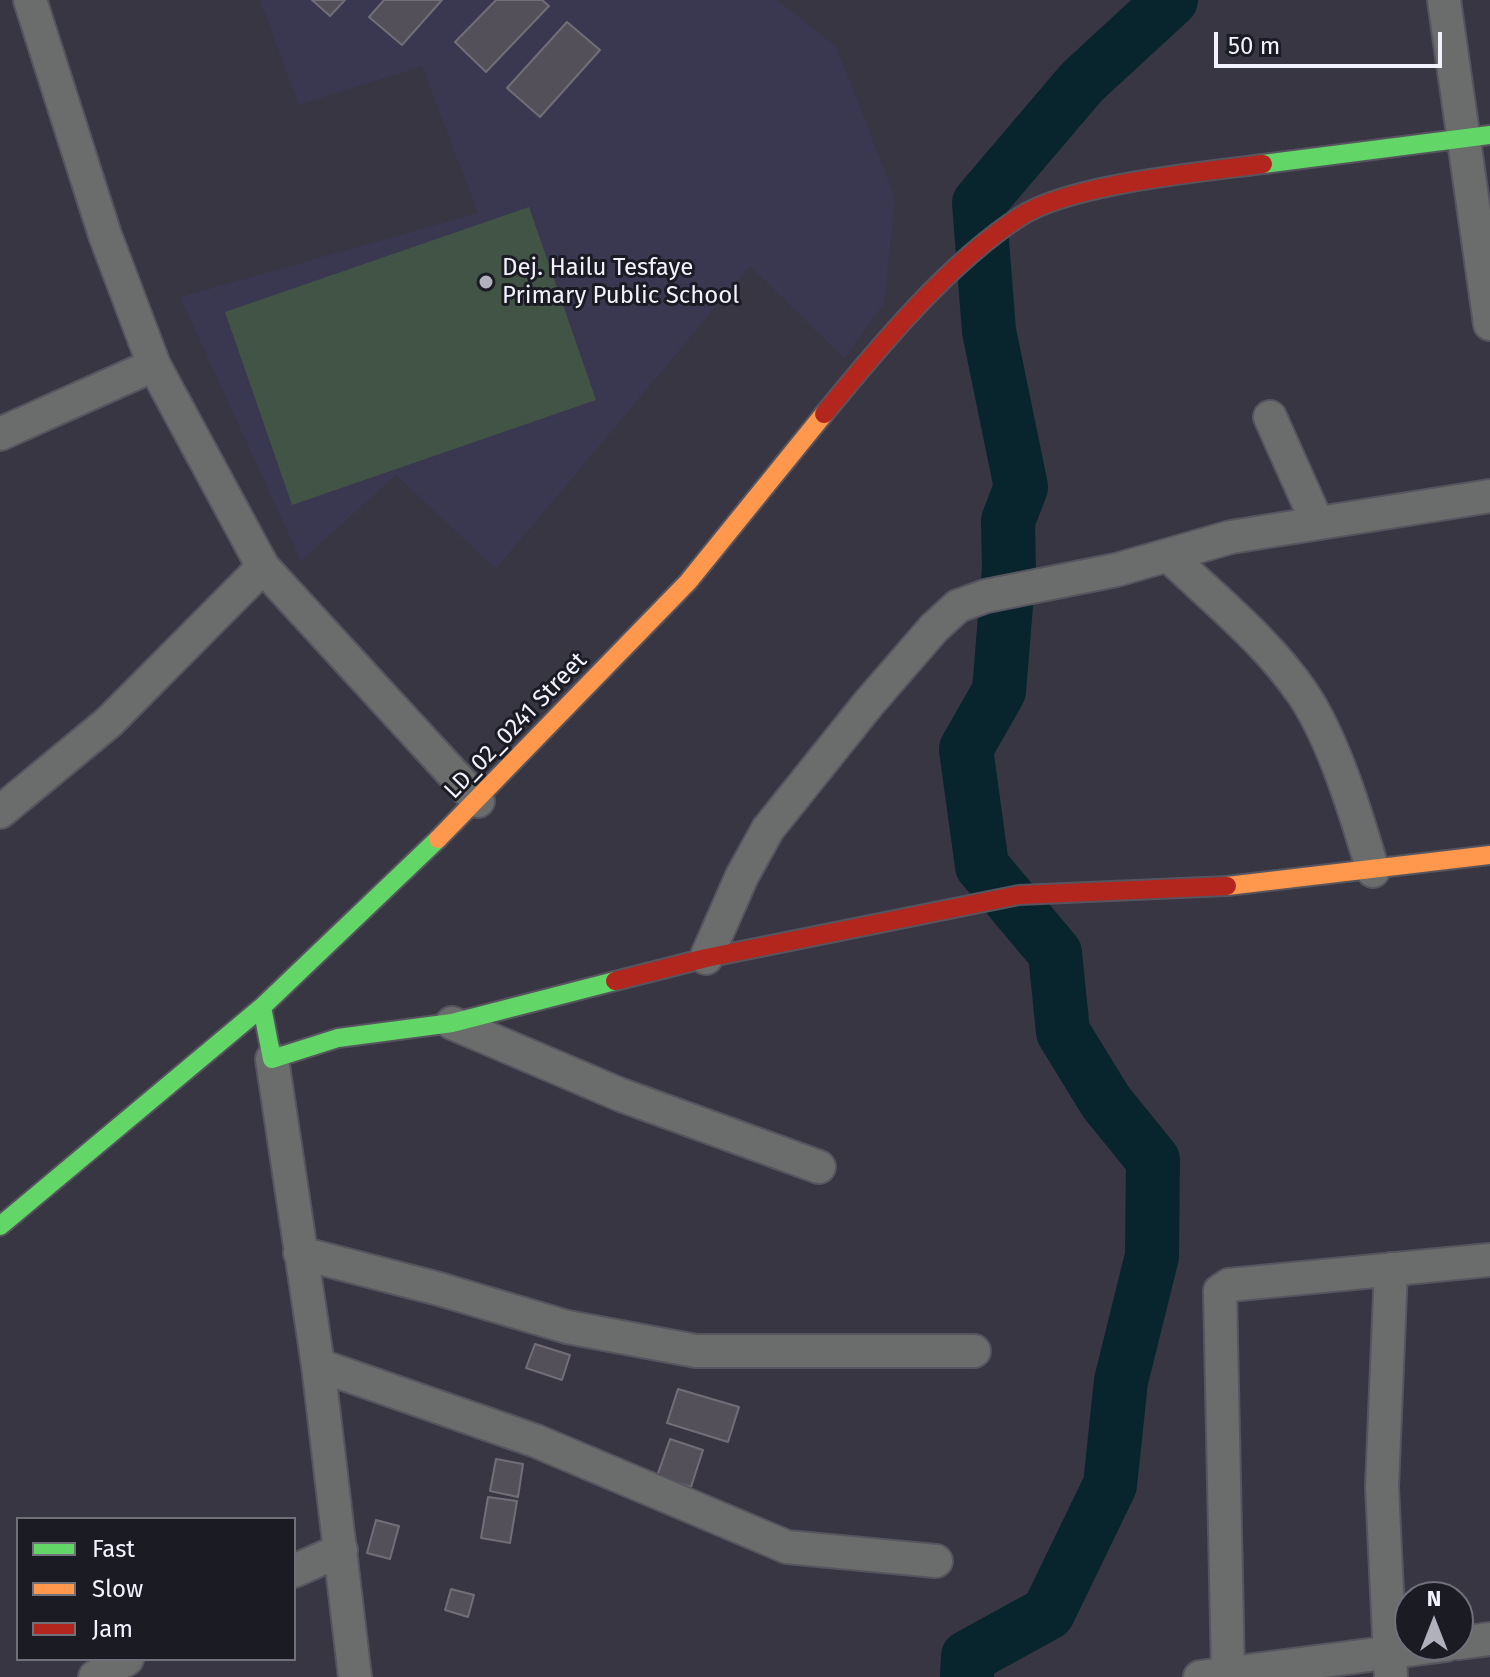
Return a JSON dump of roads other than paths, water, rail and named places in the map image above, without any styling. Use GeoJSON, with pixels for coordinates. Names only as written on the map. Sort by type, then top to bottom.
{"type":"FeatureCollection","features":[{"type":"Feature","properties":{"kind":"street"},"geometry":{"type":"LineString","coordinates":[[30,0],[105,235],[154,365],[263,567],[478,801]]}},
{"type":"Feature","properties":{"kind":"street"},"geometry":{"type":"LineString","coordinates":[[1444,0],[1476,137],[1490,324]]}},
{"type":"Feature","properties":{"kind":"street","name":"LD_02_0241 Street"},"geometry":{"type":"LineString","coordinates":[[0,1226],[262,1007],[478,801],[688,582],[875,351],[948,276],[1022,215],[1087,191],[1247,166],[1476,137]]}},
{"type":"Feature","properties":{"kind":"street"},"geometry":{"type":"LineString","coordinates":[[0,434],[154,365]]}},
{"type":"Feature","properties":{"kind":"street"},"geometry":{"type":"LineString","coordinates":[[1270,417],[1317,522]]}},
{"type":"Feature","properties":{"kind":"street"},"geometry":{"type":"LineString","coordinates":[[706,958],[742,876],[768,829],[934,628],[958,606],[999,594],[1116,570],[1231,537],[1490,496]]}},
{"type":"Feature","properties":{"kind":"street"},"geometry":{"type":"LineString","coordinates":[[1169,556],[1258,642],[1304,695],[1358,818],[1373,871]]}},
{"type":"Feature","properties":{"kind":"street"},"geometry":{"type":"LineString","coordinates":[[0,812],[109,722],[263,567]]}},
{"type":"Feature","properties":{"kind":"street"},"geometry":{"type":"LineString","coordinates":[[272,1059],[338,1038],[452,1023],[706,958],[967,908],[1019,895],[1224,886],[1490,855]]}},
{"type":"Feature","properties":{"kind":"street"},"geometry":{"type":"LineString","coordinates":[[262,1007],[318,1365],[355,1677]]}},
{"type":"Feature","properties":{"kind":"street"},"geometry":{"type":"LineString","coordinates":[[452,1023],[621,1095],[819,1167]]}},
{"type":"Feature","properties":{"kind":"street"},"geometry":{"type":"LineString","coordinates":[[300,1253],[439,1289],[567,1327],[696,1351],[974,1351]]}},
{"type":"Feature","properties":{"kind":"street"},"geometry":{"type":"LineString","coordinates":[[1391,1269],[1382,1487],[1389,1665],[1214,1675],[1220,1291],[1229,1285],[1391,1269],[1490,1260]]}},
{"type":"Feature","properties":{"kind":"street"},"geometry":{"type":"LineString","coordinates":[[318,1365],[536,1441],[787,1547],[936,1561]]}},
{"type":"Feature","properties":{"kind":"street"},"geometry":{"type":"LineString","coordinates":[[296,1570],[341,1550]]}},
{"type":"Feature","properties":{"kind":"street"},"geometry":{"type":"LineString","coordinates":[[95,1677],[123,1661]]}},
{"type":"Feature","properties":{"kind":"waterway"},"geometry":{"type":"LineString","coordinates":[[967,1677],[968,1657],[1048,1613],[1110,1485],[1121,1381],[1152,1256],[1153,1160],[1106,1102],[1063,1032],[1055,953],[982,866],[966,749],[999,691],[1009,568],[1008,521],[1021,487],[989,331],[979,203],[1082,82],[1171,0]]}},
{"type":"Feature","properties":{"kind":"place","name":"Dej. Hailu Tesfaye Primary Public School"},"geometry":{"type":"Point","coordinates":[486,282]}}]}
